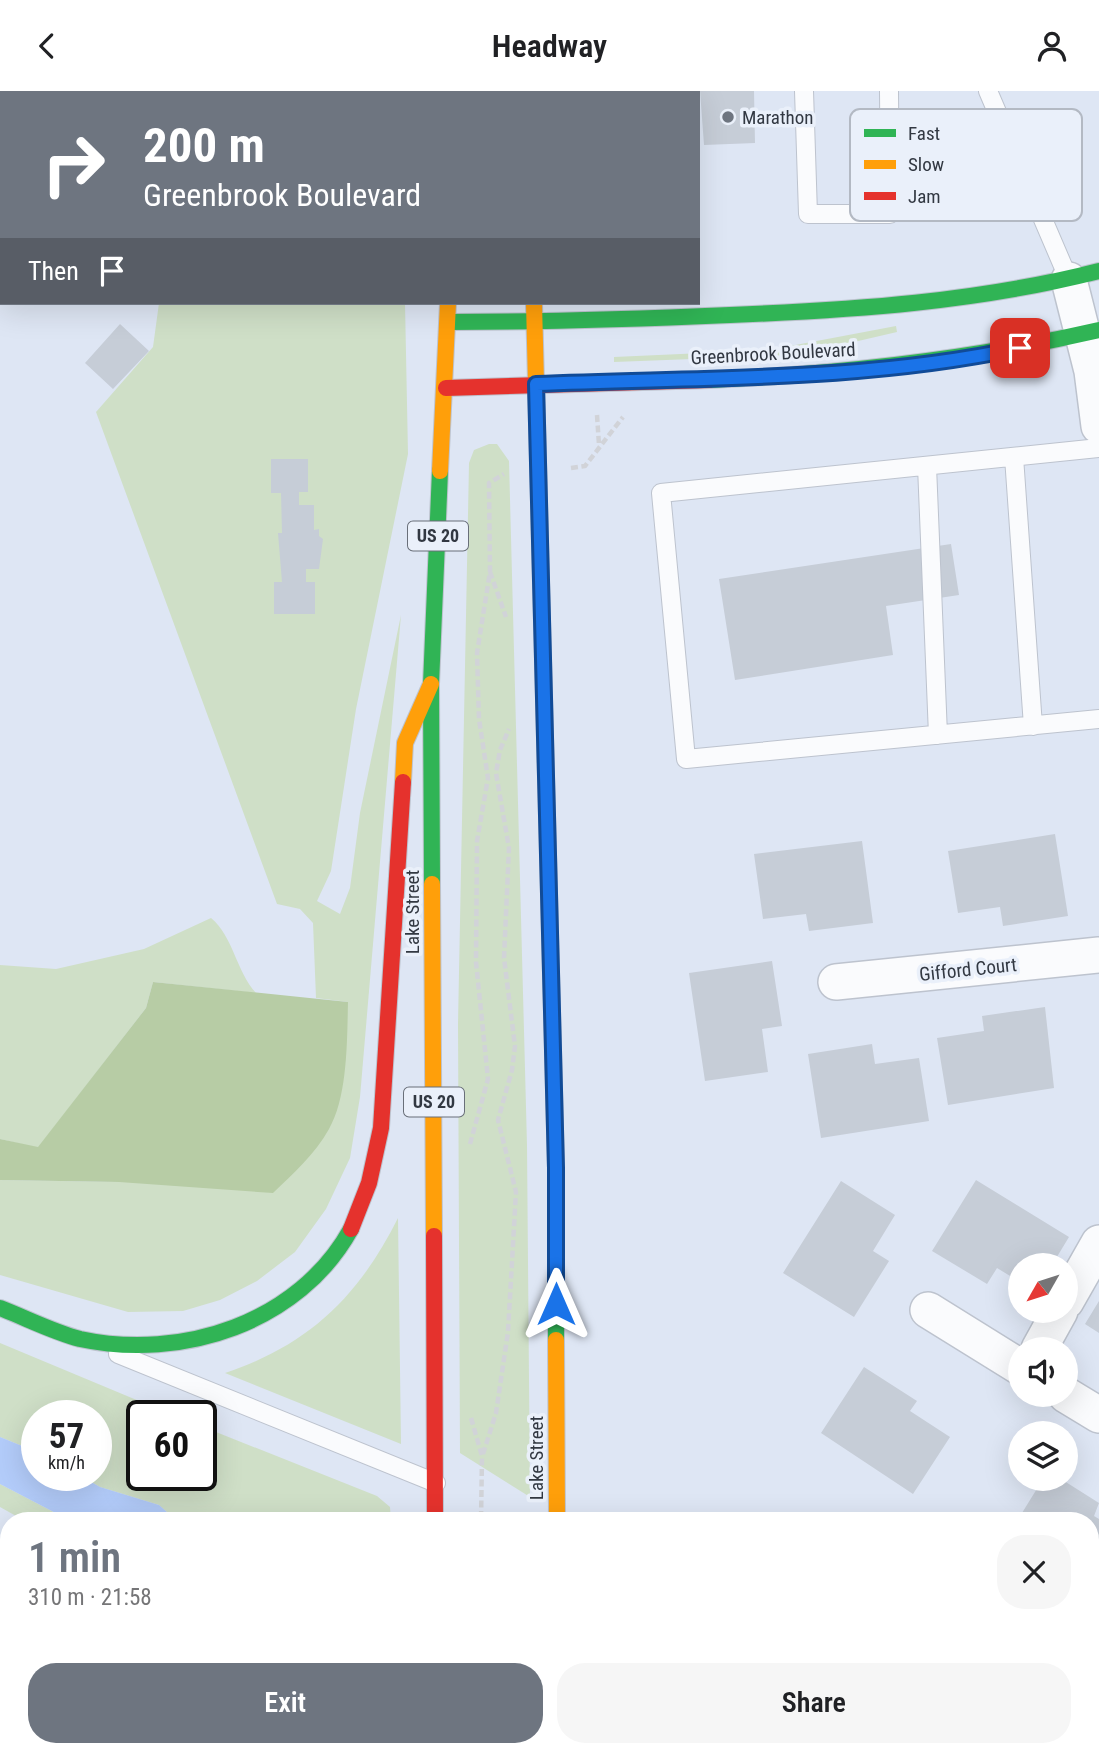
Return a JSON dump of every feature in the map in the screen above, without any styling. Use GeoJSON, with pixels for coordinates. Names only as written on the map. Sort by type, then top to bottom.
{"type":"FeatureCollection","features":[{"type":"Feature","properties":{"kind":"main road","name":"Greenbrook Boulevard"},"geometry":{"type":"LineString","coordinates":[[449,322],[535,323],[698,310],[873,311],[1084,275]]}},
{"type":"Feature","properties":{"kind":"main road","name":"Lake Street"},"geometry":{"type":"LineString","coordinates":[[435,1512],[431,684],[448,305]]}},
{"type":"Feature","properties":{"kind":"main road","name":"Lake Street"},"geometry":{"type":"LineString","coordinates":[[534,305],[556,1168],[557,1512]]}},
{"type":"Feature","properties":{"kind":"main road","name":"Greenbrook Boulevard"},"geometry":{"type":"LineString","coordinates":[[446,387],[864,370],[999,352],[1091,332]]}},
{"type":"Feature","properties":{"kind":"main road"},"geometry":{"type":"LineString","coordinates":[[0,1308],[76,1338],[161,1346],[220,1336],[273,1311],[311,1281],[348,1234],[370,1187],[381,1128],[405,743],[431,684]]}},
{"type":"Feature","properties":{"kind":"street"},"geometry":{"type":"LineString","coordinates":[[1084,275],[1099,426]]}},
{"type":"Feature","properties":{"kind":"street","name":"Gifford Court"},"geometry":{"type":"LineString","coordinates":[[836,982],[1099,955]]}},
{"type":"Feature","properties":{"kind":"street"},"geometry":{"type":"LineString","coordinates":[[1078,1280],[1099,1243]]}},
{"type":"Feature","properties":{"kind":"street"},"geometry":{"type":"LineString","coordinates":[[928,1310],[1008,1360]]}},
{"type":"Feature","properties":{"kind":"street"},"geometry":{"type":"LineString","coordinates":[[1078,1402],[1099,1415]]}},
{"type":"Feature","properties":{"kind":"lane"},"geometry":{"type":"LineString","coordinates":[[804,91],[808,214],[850,214]]}},
{"type":"Feature","properties":{"kind":"lane"},"geometry":{"type":"LineString","coordinates":[[889,91],[889,109]]}},
{"type":"Feature","properties":{"kind":"lane"},"geometry":{"type":"LineString","coordinates":[[988,91],[997,109]]}},
{"type":"Feature","properties":{"kind":"lane"},"geometry":{"type":"LineString","coordinates":[[1056,221],[1084,275]]}},
{"type":"Feature","properties":{"kind":"lane"},"geometry":{"type":"LineString","coordinates":[[1099,449],[662,493],[686,759],[1099,719]]}},
{"type":"Feature","properties":{"kind":"lane"},"geometry":{"type":"LineString","coordinates":[[1014,457],[1033,726]]}},
{"type":"Feature","properties":{"kind":"lane"},"geometry":{"type":"LineString","coordinates":[[927,466],[937,735]]}},
{"type":"Feature","properties":{"kind":"lane"},"geometry":{"type":"LineString","coordinates":[[76,1338],[436,1483]]}},
{"type":"Feature","properties":{"kind":"path"},"geometry":{"type":"LineString","coordinates":[[597,412],[599,446]]}},
{"type":"Feature","properties":{"kind":"path"},"geometry":{"type":"LineString","coordinates":[[468,1149],[488,1079],[476,962],[477,841],[488,778],[479,719],[477,653],[490,572],[489,484],[511,470]]}},
{"type":"Feature","properties":{"kind":"path"},"geometry":{"type":"LineString","coordinates":[[490,572],[507,622]]}},
{"type":"Feature","properties":{"kind":"path"},"geometry":{"type":"LineString","coordinates":[[482,1455],[496,1413],[508,1332],[515,1202],[512,1165],[498,1120],[514,1053],[504,958],[509,848],[496,773],[511,717]]}},
{"type":"Feature","properties":{"kind":"path"},"geometry":{"type":"LineString","coordinates":[[471,1408],[482,1455],[481,1512]]}},
{"type":"Feature","properties":{"kind":"green space"},"geometry":{"type":"Polygon","coordinates":[[[159,305],[405,305],[408,454],[356,709],[331,871],[317,901],[340,914],[350,888],[360,813],[401,615],[360,1097],[350,1158],[326,1209],[295,1252],[257,1281],[220,1300],[183,1311],[128,1312],[0,1275],[0,1180],[119,1182],[348,1002],[316,998],[313,923],[300,909],[277,904],[96,412],[153,347],[159,305]]]}},
{"type":"Feature","properties":{"kind":"green space"},"geometry":{"type":"Polygon","coordinates":[[[896,326],[897,332],[798,355],[614,362],[614,357],[769,350],[896,326]]]}},
{"type":"Feature","properties":{"kind":"green space"},"geometry":{"type":"Polygon","coordinates":[[[497,444],[509,461],[527,1145],[530,1497],[460,1453],[458,1024],[469,463],[474,450],[497,444]]]}},
{"type":"Feature","properties":{"kind":"green space"},"geometry":{"type":"Polygon","coordinates":[[[211,918],[224,934],[256,993],[153,982],[146,1008],[38,1148],[0,1139],[0,965],[56,969],[144,949],[211,918]]]}},
{"type":"Feature","properties":{"kind":"green space"},"geometry":{"type":"Polygon","coordinates":[[[153,982],[348,1002],[345,1067],[340,1100],[329,1129],[317,1147],[273,1193],[119,1182],[0,1180],[0,1139],[38,1147],[146,1008],[153,982]]]}},
{"type":"Feature","properties":{"kind":"green space"},"geometry":{"type":"Polygon","coordinates":[[[398,1218],[401,1444],[225,1373],[282,1348],[328,1314],[366,1271],[398,1218]]]}},
{"type":"Feature","properties":{"kind":"green space"},"geometry":{"type":"Polygon","coordinates":[[[0,1343],[137,1400],[126,1400],[126,1491],[217,1491],[217,1432],[377,1496],[390,1507],[390,1512],[167,1512],[159,1505],[112,1491],[112,1400],[21,1400],[21,1446],[0,1437],[0,1343]]]}},
{"type":"Feature","properties":{"kind":"green space"},"geometry":{"type":"Polygon","coordinates":[[[0,1484],[54,1512],[9,1512],[0,1507],[0,1484]]]}},
{"type":"Feature","properties":{"kind":"water"},"geometry":{"type":"Polygon","coordinates":[[[0,1437],[21,1446],[21,1491],[112,1491],[159,1505],[167,1512],[54,1512],[0,1484],[0,1437]]]}},
{"type":"Feature","properties":{"kind":"building","name":"Marathon"},"geometry":{"type":"Polygon","coordinates":[[[700,91],[754,91],[755,143],[704,145],[700,91]]]}},
{"type":"Feature","properties":{"kind":"building"},"geometry":{"type":"Polygon","coordinates":[[[120,324],[149,351],[113,389],[85,363],[120,324]]]}},
{"type":"Feature","properties":{"kind":"building"},"geometry":{"type":"Polygon","coordinates":[[[271,459],[308,459],[308,492],[299,492],[299,505],[314,505],[314,530],[319,529],[319,536],[323,539],[319,569],[306,569],[306,582],[315,582],[315,614],[274,614],[274,582],[282,582],[278,533],[282,533],[281,493],[271,493],[271,459]]]}},
{"type":"Feature","properties":{"kind":"building"},"geometry":{"type":"Polygon","coordinates":[[[951,544],[959,595],[886,606],[893,655],[735,680],[719,579],[951,544]]]}},
{"type":"Feature","properties":{"kind":"building"},"geometry":{"type":"Polygon","coordinates":[[[1055,834],[1068,916],[1003,926],[1000,907],[958,913],[948,851],[1055,834]]]}},
{"type":"Feature","properties":{"kind":"building"},"geometry":{"type":"Polygon","coordinates":[[[862,841],[873,923],[809,931],[806,914],[763,919],[754,854],[862,841]]]}},
{"type":"Feature","properties":{"kind":"building"},"geometry":{"type":"Polygon","coordinates":[[[772,961],[782,1026],[762,1029],[768,1072],[705,1081],[689,973],[772,961]]]}},
{"type":"Feature","properties":{"kind":"building"},"geometry":{"type":"Polygon","coordinates":[[[1045,1007],[1054,1088],[948,1105],[937,1038],[984,1031],[982,1016],[1045,1007]]]}},
{"type":"Feature","properties":{"kind":"building"},"geometry":{"type":"Polygon","coordinates":[[[872,1044],[875,1064],[919,1058],[929,1121],[821,1138],[808,1054],[872,1044]]]}},
{"type":"Feature","properties":{"kind":"building"},"geometry":{"type":"Polygon","coordinates":[[[976,1180],[1069,1237],[1059,1253],[1008,1253],[1008,1275],[997,1268],[987,1284],[932,1251],[976,1180]]]}},
{"type":"Feature","properties":{"kind":"building"},"geometry":{"type":"Polygon","coordinates":[[[841,1181],[895,1215],[873,1251],[889,1261],[854,1317],[783,1273],[841,1181]]]}},
{"type":"Feature","properties":{"kind":"building"},"geometry":{"type":"Polygon","coordinates":[[[1099,1301],[1099,1333],[1085,1324],[1099,1301]]]}},
{"type":"Feature","properties":{"kind":"building"},"geometry":{"type":"Polygon","coordinates":[[[864,1367],[917,1401],[910,1411],[950,1437],[913,1494],[821,1433],[864,1367]]]}},
{"type":"Feature","properties":{"kind":"building"},"geometry":{"type":"Polygon","coordinates":[[[1078,1490],[1099,1503],[1096,1512],[1023,1512],[1036,1491],[1078,1490]]]}},
{"type":"Feature","properties":{"kind":"traffic: fast"},"geometry":{"type":"LineString","coordinates":[[448,322],[660,318],[870,307],[1007,290],[1099,271]]}},
{"type":"Feature","properties":{"kind":"traffic: fast"},"geometry":{"type":"LineString","coordinates":[[709,380],[906,364],[1002,350],[1099,330]]}},
{"type":"Feature","properties":{"kind":"traffic: fast"},"geometry":{"type":"LineString","coordinates":[[432,884],[431,684],[440,471]]}},
{"type":"Feature","properties":{"kind":"traffic: fast"},"geometry":{"type":"LineString","coordinates":[[547,816],[556,1168],[556,1340]]}},
{"type":"Feature","properties":{"kind":"traffic: fast"},"geometry":{"type":"LineString","coordinates":[[0,1308],[80,1339],[119,1344],[158,1344],[197,1339],[234,1327],[269,1311],[301,1289],[329,1262],[351,1229]]}},
{"type":"Feature","properties":{"kind":"traffic: slow"},"geometry":{"type":"LineString","coordinates":[[440,471],[448,305]]}},
{"type":"Feature","properties":{"kind":"traffic: slow"},"geometry":{"type":"LineString","coordinates":[[534,305],[541,582]]}},
{"type":"Feature","properties":{"kind":"traffic: slow"},"geometry":{"type":"LineString","coordinates":[[403,782],[405,743],[431,684]]}},
{"type":"Feature","properties":{"kind":"traffic: slow"},"geometry":{"type":"LineString","coordinates":[[432,884],[434,1236]]}},
{"type":"Feature","properties":{"kind":"traffic: slow"},"geometry":{"type":"LineString","coordinates":[[556,1340],[557,1512]]}},
{"type":"Feature","properties":{"kind":"traffic: jam"},"geometry":{"type":"LineString","coordinates":[[446,388],[709,380]]}},
{"type":"Feature","properties":{"kind":"traffic: jam"},"geometry":{"type":"LineString","coordinates":[[541,582],[547,816]]}},
{"type":"Feature","properties":{"kind":"traffic: jam"},"geometry":{"type":"LineString","coordinates":[[351,1229],[369,1183],[381,1128],[403,782]]}},
{"type":"Feature","properties":{"kind":"traffic: jam"},"geometry":{"type":"LineString","coordinates":[[434,1236],[435,1512]]}},
{"type":"Feature","properties":{"kind":"place","name":"Marathon"},"geometry":{"type":"Point","coordinates":[728,117]}},
{"type":"Feature","properties":{"kind":"route"},"geometry":{"type":"LineString","coordinates":[[556,1304],[556,1168],[536,384],[841,372],[929,363],[1020,348]]}}]}
